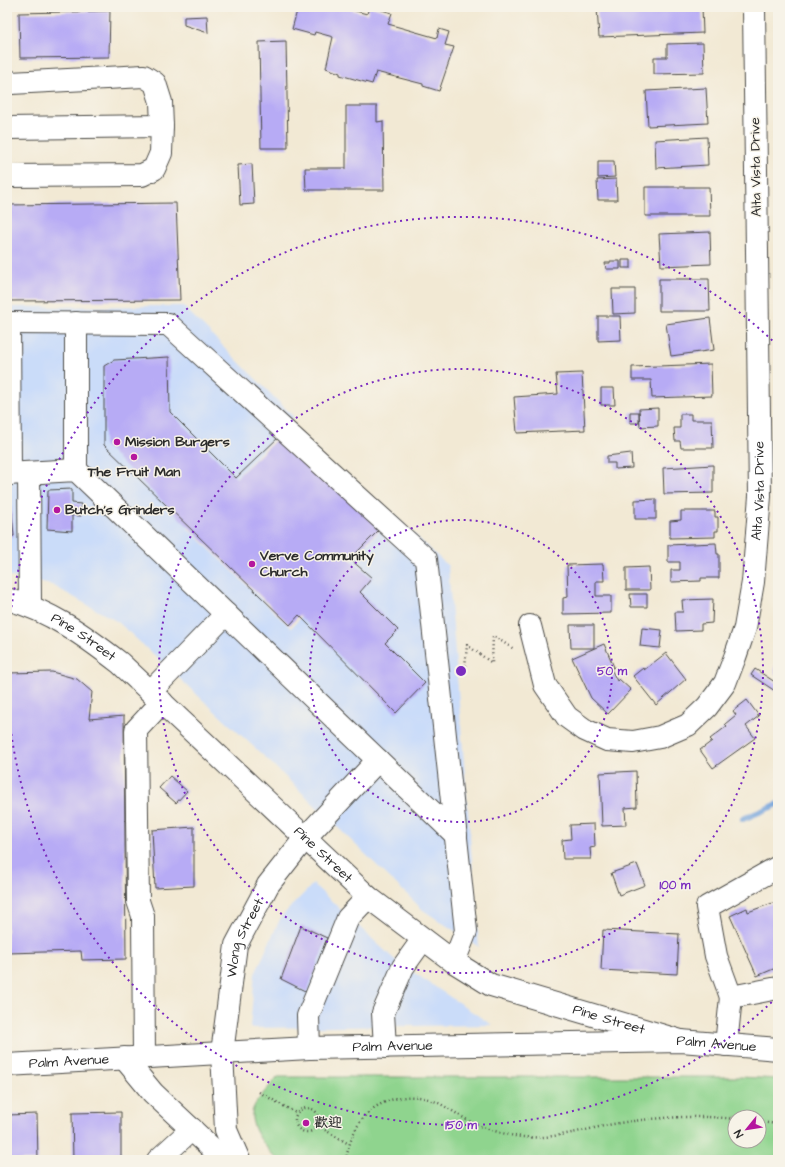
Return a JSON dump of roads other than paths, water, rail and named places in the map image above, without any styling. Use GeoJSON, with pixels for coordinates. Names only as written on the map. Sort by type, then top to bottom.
{"type":"FeatureCollection","features":[{"type":"Feature","properties":{"kind":"street","name":"Alta Vista Drive"},"geometry":{"type":"LineString","coordinates":[[530,626],[545,685],[562,711],[567,717],[585,730],[607,740],[634,742],[660,737],[688,725],[707,707],[725,683],[736,657],[746,628],[753,582],[760,496],[754,7]]}},
{"type":"Feature","properties":{"kind":"street"},"geometry":{"type":"LineString","coordinates":[[7,80],[11,83],[144,76],[155,83],[161,102],[162,126],[161,153],[154,169],[142,175],[7,176]]}},
{"type":"Feature","properties":{"kind":"street"},"geometry":{"type":"LineString","coordinates":[[7,128],[162,126]]}},
{"type":"Feature","properties":{"kind":"street"},"geometry":{"type":"LineString","coordinates":[[30,605],[15,474],[8,323],[168,324],[426,559],[466,931],[454,962]]}},
{"type":"Feature","properties":{"kind":"street"},"geometry":{"type":"LineString","coordinates":[[76,323],[76,470],[456,835]]}},
{"type":"Feature","properties":{"kind":"street"},"geometry":{"type":"LineString","coordinates":[[15,474],[76,470]]}},
{"type":"Feature","properties":{"kind":"street","name":"Pine Street"},"geometry":{"type":"LineString","coordinates":[[7,599],[30,605],[78,631],[120,663],[368,897],[454,962],[491,985],[681,1042]]}},
{"type":"Feature","properties":{"kind":"street"},"geometry":{"type":"LineString","coordinates":[[226,614],[157,697],[136,730],[138,901],[143,916],[134,1057],[153,1092],[219,1155],[238,1160]]}},
{"type":"Feature","properties":{"kind":"street","name":"Wong Street"},"geometry":{"type":"LineString","coordinates":[[238,1160],[226,1130],[222,1053],[236,945],[268,885],[305,838],[378,760]]}},
{"type":"Feature","properties":{"kind":"street"},"geometry":{"type":"LineString","coordinates":[[726,1045],[731,998],[716,956],[707,907],[778,867]]}},
{"type":"Feature","properties":{"kind":"street"},"geometry":{"type":"LineString","coordinates":[[308,1048],[308,1016],[348,918],[368,897]]}},
{"type":"Feature","properties":{"kind":"street"},"geometry":{"type":"LineString","coordinates":[[385,1048],[383,1013],[403,967],[423,939]]}},
{"type":"Feature","properties":{"kind":"street"},"geometry":{"type":"LineString","coordinates":[[731,998],[778,988]]}},
{"type":"Feature","properties":{"kind":"street","name":"Palm Avenue"},"geometry":{"type":"LineString","coordinates":[[7,1065],[308,1048],[385,1048],[681,1042],[778,1048]]}},
{"type":"Feature","properties":{"kind":"street"},"geometry":{"type":"LineString","coordinates":[[158,1160],[192,1129]]}},
{"type":"Feature","properties":{"kind":"waterway"},"geometry":{"type":"LineString","coordinates":[[743,819],[778,804]]}},
{"type":"Feature","properties":{"kind":"place","name":"Mission Burgers"},"geometry":{"type":"Point","coordinates":[117,442]}},
{"type":"Feature","properties":{"kind":"place","name":"The Fruit Man"},"geometry":{"type":"Point","coordinates":[134,457]}},
{"type":"Feature","properties":{"kind":"place","name":"Butch's Grinders"},"geometry":{"type":"Point","coordinates":[57,510]}},
{"type":"Feature","properties":{"kind":"place","name":"Verve Community Church"},"geometry":{"type":"Point","coordinates":[252,564]}},
{"type":"Feature","properties":{"kind":"place","name":"歡迎"},"geometry":{"type":"Point","coordinates":[306,1123]}}]}
